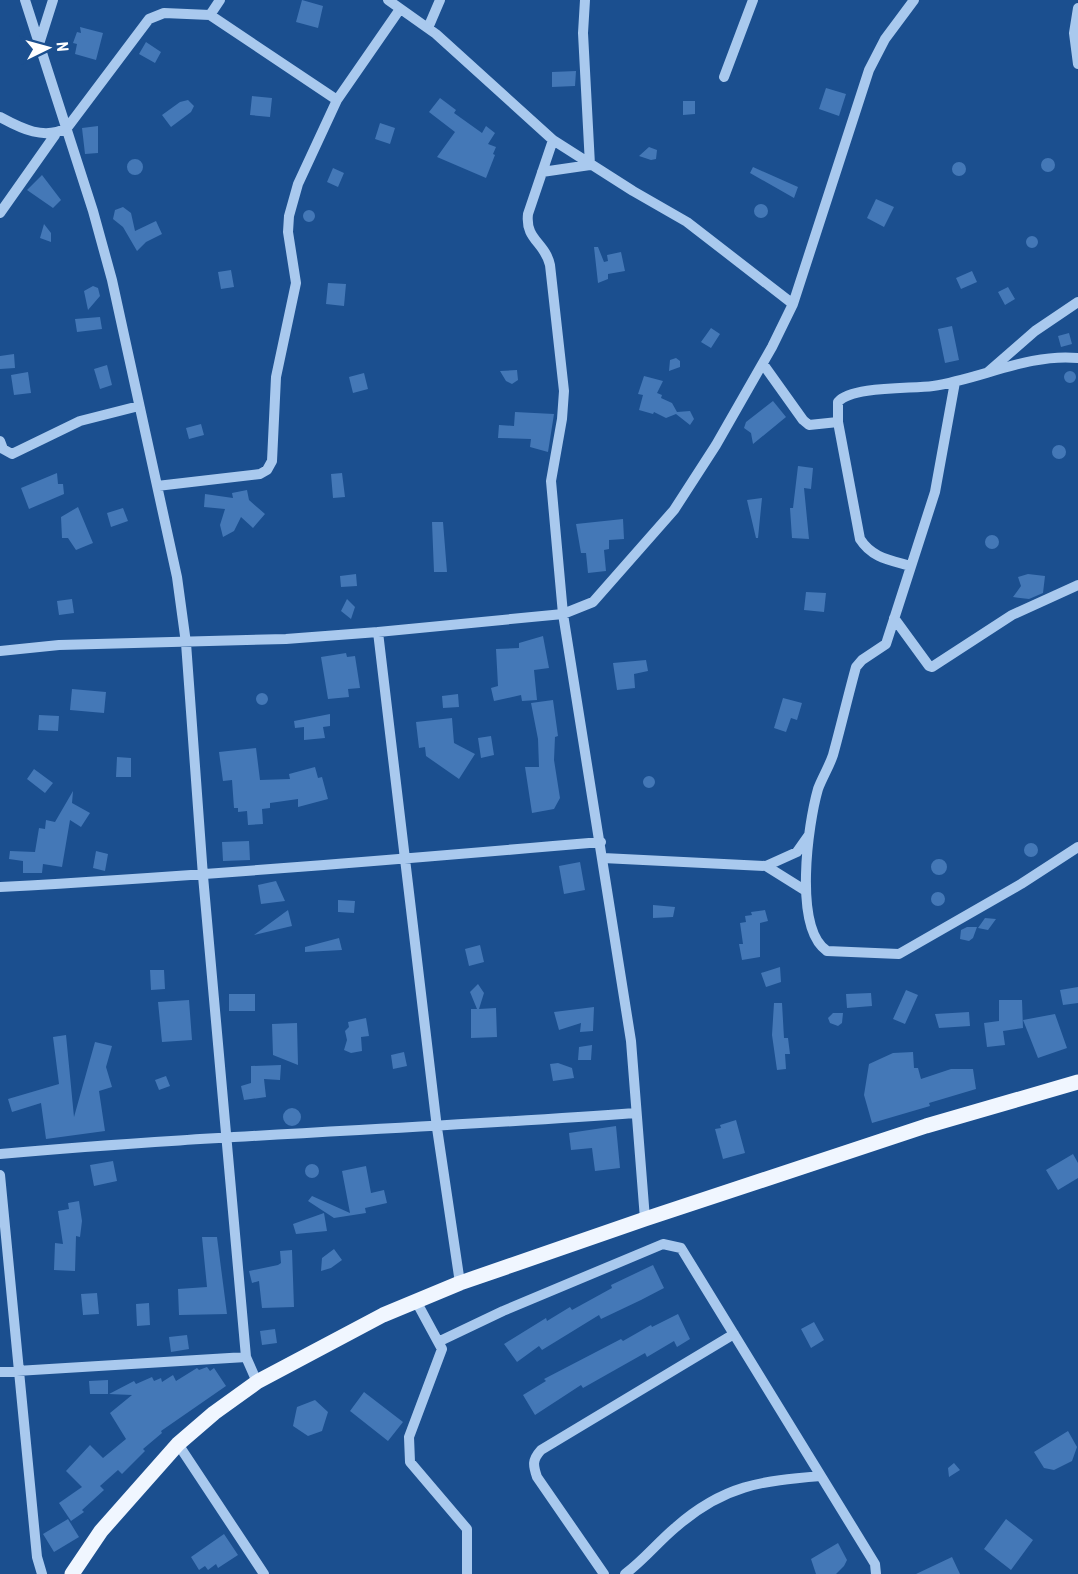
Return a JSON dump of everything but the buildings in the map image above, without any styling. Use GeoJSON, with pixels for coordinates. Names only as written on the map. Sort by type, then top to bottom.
{"type":"FeatureCollection","features":[{"type":"Feature","properties":{"kind":"main road"},"geometry":{"type":"LineString","coordinates":[[72,1574],[101,1531],[178,1444],[257,1382],[383,1315],[460,1282],[645,1219],[926,1126],[1078,1082]]}},
{"type":"Feature","properties":{"kind":"street"},"geometry":{"type":"LineString","coordinates":[[25,0],[67,128],[112,280],[177,577],[186,643],[203,876],[246,1358],[257,1382]]}},
{"type":"Feature","properties":{"kind":"street"},"geometry":{"type":"LineString","coordinates":[[39,41],[53,0]]}},
{"type":"Feature","properties":{"kind":"street"},"geometry":{"type":"LineString","coordinates":[[210,15],[220,0]]}},
{"type":"Feature","properties":{"kind":"street"},"geometry":{"type":"LineString","coordinates":[[388,0],[428,28],[553,140],[590,165],[687,222],[793,304]]}},
{"type":"Feature","properties":{"kind":"street"},"geometry":{"type":"LineString","coordinates":[[428,28],[440,0]]}},
{"type":"Feature","properties":{"kind":"street"},"geometry":{"type":"LineString","coordinates":[[585,0],[583,33],[590,165]]}},
{"type":"Feature","properties":{"kind":"street"},"geometry":{"type":"LineString","coordinates":[[724,77],[753,0]]}},
{"type":"Feature","properties":{"kind":"street"},"geometry":{"type":"LineString","coordinates":[[0,651],[59,645],[286,639],[378,632],[563,614],[593,602],[674,510],[716,445],[762,364],[793,304],[869,70],[885,39],[914,0]]}},
{"type":"Feature","properties":{"kind":"street"},"geometry":{"type":"LineString","coordinates":[[1078,8],[1074,33],[1078,64]]}},
{"type":"Feature","properties":{"kind":"street"},"geometry":{"type":"LineString","coordinates":[[157,486],[260,474],[267,470],[272,461],[276,377],[296,283],[288,232],[289,216],[298,184],[337,99],[400,9]]}},
{"type":"Feature","properties":{"kind":"street"},"geometry":{"type":"LineString","coordinates":[[0,213],[55,135],[67,128],[148,19],[164,13],[210,15],[337,99]]}},
{"type":"Feature","properties":{"kind":"street"},"geometry":{"type":"LineString","coordinates":[[0,117],[44,135],[55,135]]}},
{"type":"Feature","properties":{"kind":"street"},"geometry":{"type":"LineString","coordinates":[[553,140],[527,225],[530,234],[549,257],[564,391],[552,482],[563,614],[631,1041],[645,1219]]}},
{"type":"Feature","properties":{"kind":"street"},"geometry":{"type":"LineString","coordinates":[[542,172],[590,165]]}},
{"type":"Feature","properties":{"kind":"street"},"geometry":{"type":"LineString","coordinates":[[986,374],[1035,331],[1078,302]]}},
{"type":"Feature","properties":{"kind":"street"},"geometry":{"type":"LineString","coordinates":[[911,566],[876,556],[866,549],[860,539],[838,422],[838,402],[852,393],[955,382],[1044,359],[1078,358]]}},
{"type":"Feature","properties":{"kind":"street"},"geometry":{"type":"LineString","coordinates":[[762,364],[803,420],[809,424],[838,422]]}},
{"type":"Feature","properties":{"kind":"street"},"geometry":{"type":"LineString","coordinates":[[955,382],[935,492],[886,644],[862,660],[856,667],[832,758],[818,789],[809,835],[806,891],[808,911],[816,940],[827,951],[899,954],[1011,890],[1078,848]]}},
{"type":"Feature","properties":{"kind":"street"},"geometry":{"type":"LineString","coordinates":[[0,441],[3,449],[12,454],[80,421],[139,406]]}},
{"type":"Feature","properties":{"kind":"street"},"geometry":{"type":"LineString","coordinates":[[894,618],[928,666],[932,667],[1012,615],[1078,585]]}},
{"type":"Feature","properties":{"kind":"street"},"geometry":{"type":"LineString","coordinates":[[378,632],[436,1128],[460,1282]]}},
{"type":"Feature","properties":{"kind":"street"},"geometry":{"type":"LineString","coordinates":[[603,858],[766,866],[797,852],[809,835]]}},
{"type":"Feature","properties":{"kind":"street"},"geometry":{"type":"LineString","coordinates":[[0,887],[203,876],[271,868],[601,842]]}},
{"type":"Feature","properties":{"kind":"street"},"geometry":{"type":"LineString","coordinates":[[766,866],[806,891]]}},
{"type":"Feature","properties":{"kind":"street"},"geometry":{"type":"LineString","coordinates":[[0,1154],[119,1143],[436,1128],[635,1113]]}},
{"type":"Feature","properties":{"kind":"street"},"geometry":{"type":"LineString","coordinates":[[0,1174],[37,1557],[42,1574]]}},
{"type":"Feature","properties":{"kind":"street"},"geometry":{"type":"LineString","coordinates":[[440,1341],[488,1318],[663,1244],[681,1248],[875,1564],[876,1574]]}},
{"type":"Feature","properties":{"kind":"street"},"geometry":{"type":"LineString","coordinates":[[416,1301],[440,1341],[442,1349],[409,1437],[410,1462],[467,1528],[467,1574]]}},
{"type":"Feature","properties":{"kind":"street"},"geometry":{"type":"LineString","coordinates":[[604,1574],[537,1477],[533,1465],[535,1457],[541,1450],[734,1334]]}},
{"type":"Feature","properties":{"kind":"street"},"geometry":{"type":"LineString","coordinates":[[0,1372],[246,1358]]}},
{"type":"Feature","properties":{"kind":"street"},"geometry":{"type":"LineString","coordinates":[[178,1444],[264,1574]]}},
{"type":"Feature","properties":{"kind":"street"},"geometry":{"type":"LineString","coordinates":[[626,1574],[690,1516],[734,1490],[756,1482],[821,1476]]}}]}
